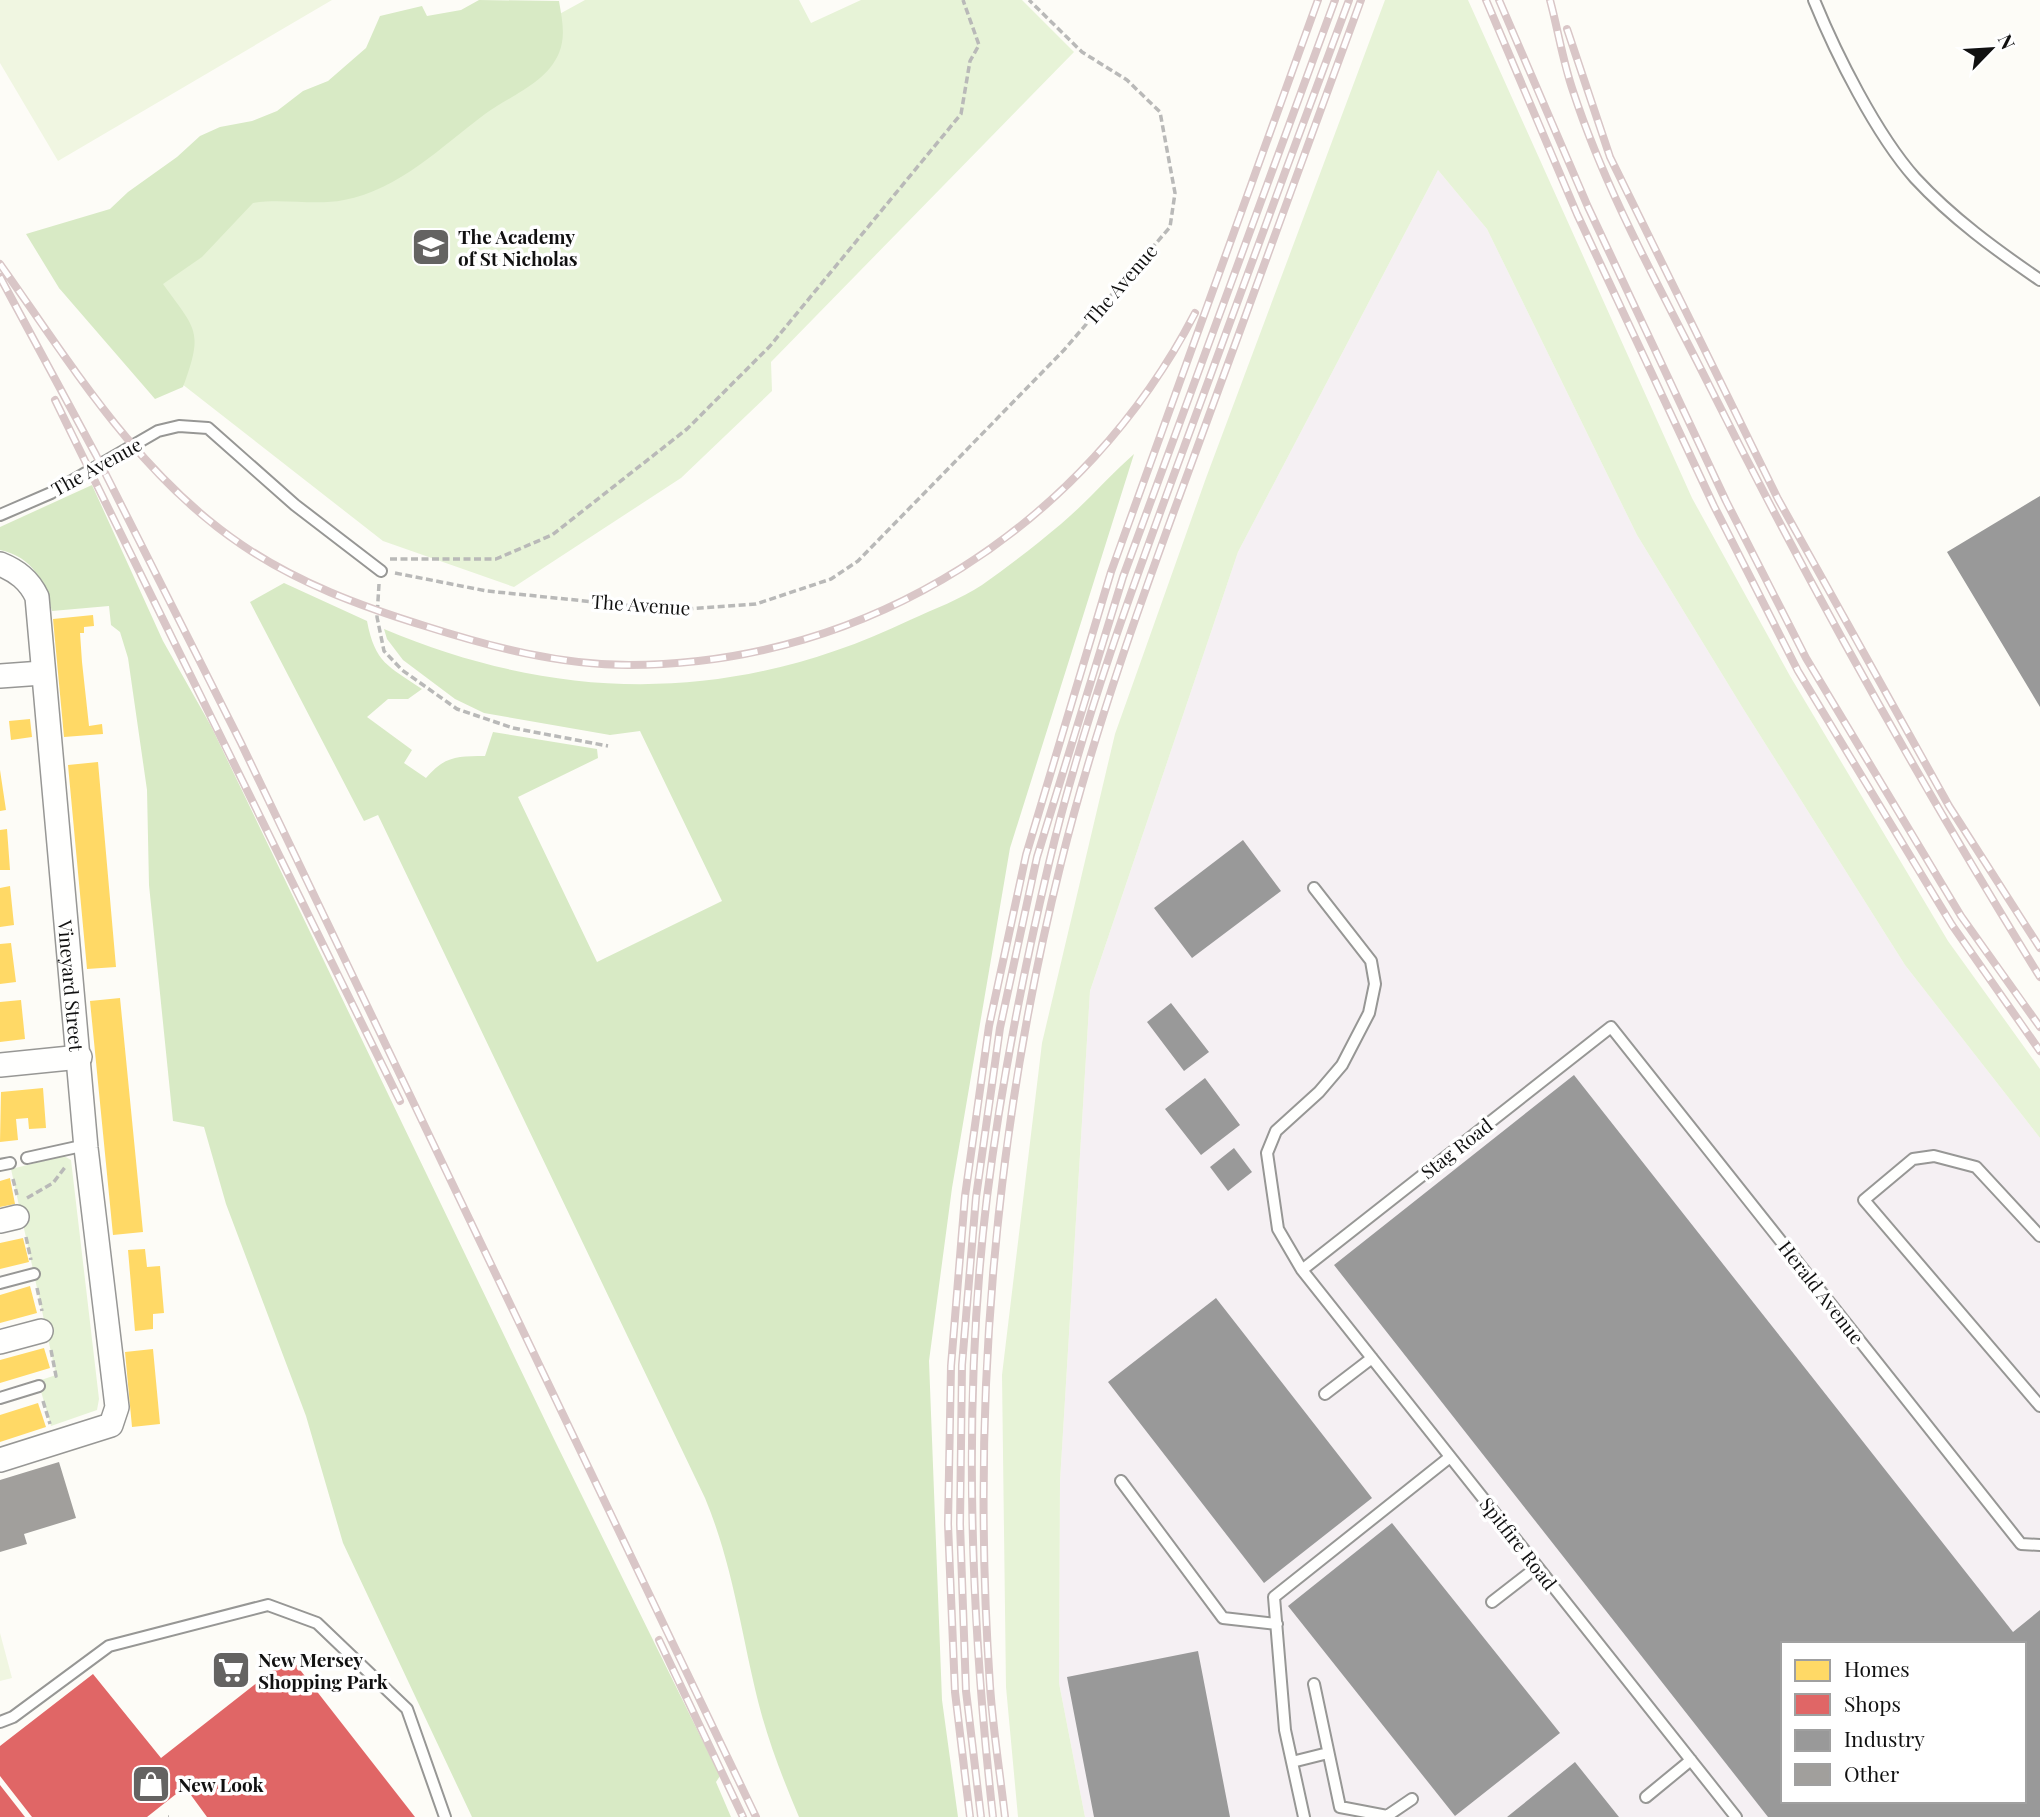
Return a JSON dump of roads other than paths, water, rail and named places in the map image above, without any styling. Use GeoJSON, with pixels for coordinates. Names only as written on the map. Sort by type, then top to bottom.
{"type":"FeatureCollection","features":[{"type":"Feature","properties":{"kind":"street","name":"Vineyard Street"},"geometry":{"type":"LineString","coordinates":[[0,564],[21,575],[31,584],[37,597],[86,1147],[117,1406],[111,1425],[0,1460]]}},
{"type":"Feature","properties":{"kind":"street"},"geometry":{"type":"LineString","coordinates":[[0,676],[42,673]]}},
{"type":"Feature","properties":{"kind":"street"},"geometry":{"type":"LineString","coordinates":[[0,1065],[80,1058]]}},
{"type":"Feature","properties":{"kind":"street"},"geometry":{"type":"LineString","coordinates":[[0,1342],[44,1330]]}},
{"type":"Feature","properties":{"kind":"lane"},"geometry":{"type":"LineString","coordinates":[[1814,0],[1832,43],[1856,87],[1914,176],[1992,247],[2040,280]]}},
{"type":"Feature","properties":{"kind":"lane","name":"The Avenue"},"geometry":{"type":"LineString","coordinates":[[0,515],[51,493],[158,431],[179,426],[208,428],[295,505],[381,570]]}},
{"type":"Feature","properties":{"kind":"lane","name":"Spitfire Road"},"geometry":{"type":"LineString","coordinates":[[1314,888],[1371,961],[1376,984],[1369,1013],[1342,1065],[1319,1091],[1276,1131],[1267,1153],[1278,1229],[1302,1270],[1736,1817]]}},
{"type":"Feature","properties":{"kind":"lane","name":"Stag Road"},"geometry":{"type":"LineString","coordinates":[[1302,1270],[1611,1027]]}},
{"type":"Feature","properties":{"kind":"lane","name":"Herald Avenue"},"geometry":{"type":"LineString","coordinates":[[1611,1027],[2021,1544],[2040,1545]]}},
{"type":"Feature","properties":{"kind":"lane"},"geometry":{"type":"LineString","coordinates":[[27,1158],[86,1147]]}},
{"type":"Feature","properties":{"kind":"lane"},"geometry":{"type":"LineString","coordinates":[[2040,1236],[1976,1167],[1934,1156],[1913,1159],[1864,1200],[2040,1406]]}},
{"type":"Feature","properties":{"kind":"lane"},"geometry":{"type":"LineString","coordinates":[[0,1283],[34,1274]]}},
{"type":"Feature","properties":{"kind":"lane"},"geometry":{"type":"LineString","coordinates":[[1325,1394],[1372,1358]]}},
{"type":"Feature","properties":{"kind":"lane"},"geometry":{"type":"LineString","coordinates":[[0,1398],[39,1386]]}},
{"type":"Feature","properties":{"kind":"lane"},"geometry":{"type":"LineString","coordinates":[[1304,1817],[1285,1730],[1274,1597],[1450,1457]]}},
{"type":"Feature","properties":{"kind":"lane"},"geometry":{"type":"LineString","coordinates":[[1121,1481],[1223,1618],[1276,1624]]}},
{"type":"Feature","properties":{"kind":"lane"},"geometry":{"type":"LineString","coordinates":[[1492,1602],[1537,1567]]}},
{"type":"Feature","properties":{"kind":"lane"},"geometry":{"type":"LineString","coordinates":[[0,1721],[13,1717],[109,1646],[268,1605],[317,1623],[407,1709],[444,1817]]}},
{"type":"Feature","properties":{"kind":"lane"},"geometry":{"type":"LineString","coordinates":[[1314,1684],[1340,1807],[1387,1816],[1412,1799]]}},
{"type":"Feature","properties":{"kind":"lane"},"geometry":{"type":"LineString","coordinates":[[1292,1762],[1328,1753]]}},
{"type":"Feature","properties":{"kind":"lane"},"geometry":{"type":"LineString","coordinates":[[1646,1797],[1691,1760]]}},
{"type":"Feature","properties":{"kind":"railway"},"geometry":{"type":"LineString","coordinates":[[970,1817],[955,1692],[948,1524],[951,1366],[965,1196],[989,1026],[1026,855],[1111,572],[1318,0]]}},
{"type":"Feature","properties":{"kind":"railway"},"geometry":{"type":"LineString","coordinates":[[981,1817],[966,1691],[960,1524],[962,1365],[976,1197],[1000,1028],[1037,857],[1123,577],[1335,0]]}},
{"type":"Feature","properties":{"kind":"railway"},"geometry":{"type":"LineString","coordinates":[[993,1817],[974,1585],[974,1352],[987,1197],[1022,987],[1039,904],[1063,810],[1111,651],[1349,0]]}},
{"type":"Feature","properties":{"kind":"railway"},"geometry":{"type":"LineString","coordinates":[[1005,1817],[991,1702],[985,1582],[986,1375],[1004,1168],[1038,964],[1075,810],[1123,655],[1361,0]]}},
{"type":"Feature","properties":{"kind":"railway"},"geometry":{"type":"LineString","coordinates":[[1486,0],[1577,214],[1714,506],[1798,671],[1952,925],[2040,1051]]}},
{"type":"Feature","properties":{"kind":"railway"},"geometry":{"type":"LineString","coordinates":[[1499,0],[1588,207],[1726,501],[1806,658],[1961,916],[2040,1027]]}},
{"type":"Feature","properties":{"kind":"railway"},"geometry":{"type":"LineString","coordinates":[[1550,0],[1569,80],[1587,130],[1619,206],[1655,280],[1829,614],[1953,833],[2040,977]]}},
{"type":"Feature","properties":{"kind":"railway"},"geometry":{"type":"LineString","coordinates":[[1567,29],[1610,157],[1778,499],[1949,806],[2040,948]]}},
{"type":"Feature","properties":{"kind":"railway"},"geometry":{"type":"LineString","coordinates":[[0,264],[80,378],[138,452],[170,486],[205,517],[263,559],[353,602],[475,641],[552,658],[603,664],[629,665],[718,659],[803,640],[885,609],[961,568],[1031,517],[1094,457],[1149,389],[1195,313]]}},
{"type":"Feature","properties":{"kind":"railway"},"geometry":{"type":"LineString","coordinates":[[0,277],[96,455],[241,743],[756,1817]]}},
{"type":"Feature","properties":{"kind":"railway"},"geometry":{"type":"LineString","coordinates":[[55,400],[400,1101]]}},
{"type":"Feature","properties":{"kind":"railway"},"geometry":{"type":"LineString","coordinates":[[659,1640],[743,1817]]}},
{"type":"Feature","properties":{"kind":"place","name":"The Academy of St Nicholas"},"geometry":{"type":"Point","coordinates":[431,247]}},
{"type":"Feature","properties":{"kind":"place","name":"New Mersey Shopping Park"},"geometry":{"type":"Point","coordinates":[231,1670]}},
{"type":"Feature","properties":{"kind":"place","name":"New Look"},"geometry":{"type":"Point","coordinates":[151,1784]}}]}
